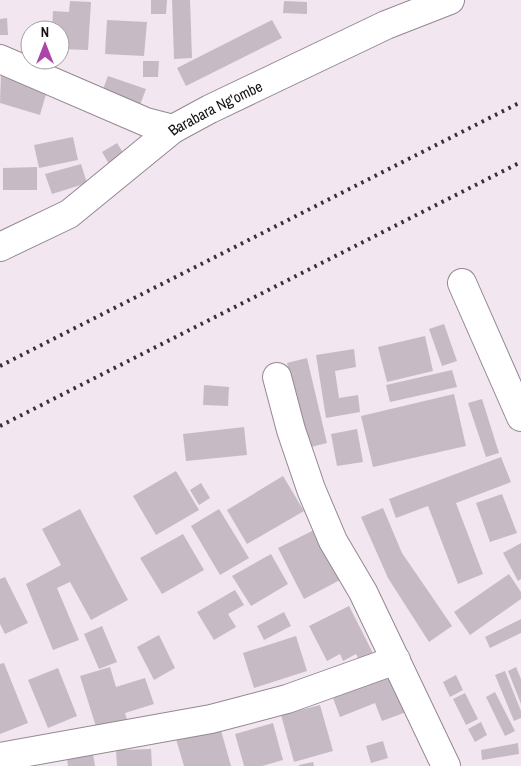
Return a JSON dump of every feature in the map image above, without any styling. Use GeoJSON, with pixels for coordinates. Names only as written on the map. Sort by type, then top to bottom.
{"type":"FeatureCollection","features":[{"type":"Feature","properties":{"kind":"street","name":"Barabara Ng'ombe"},"geometry":{"type":"LineString","coordinates":[[0,247],[69,214],[173,129],[210,109],[369,33],[450,0]]}},
{"type":"Feature","properties":{"kind":"street"},"geometry":{"type":"LineString","coordinates":[[0,59],[146,122],[173,129]]}},
{"type":"Feature","properties":{"kind":"street"},"geometry":{"type":"LineString","coordinates":[[462,283],[521,417]]}},
{"type":"Feature","properties":{"kind":"street"},"geometry":{"type":"LineString","coordinates":[[277,377],[290,430],[311,489],[333,541],[362,592],[446,766]]}},
{"type":"Feature","properties":{"kind":"street"},"geometry":{"type":"LineString","coordinates":[[0,758],[46,758],[211,719],[295,696],[396,660]]}},
{"type":"Feature","properties":{"kind":"building"},"geometry":{"type":"Polygon","coordinates":[[[151,0],[167,0],[166,14],[151,14],[151,0]]]}},
{"type":"Feature","properties":{"kind":"building"},"geometry":{"type":"Polygon","coordinates":[[[172,0],[190,0],[192,58],[174,59],[172,0]]]}},
{"type":"Feature","properties":{"kind":"building"},"geometry":{"type":"Polygon","coordinates":[[[70,1],[91,2],[88,50],[70,49],[70,20],[53,20],[53,11],[69,12],[70,1]]]}},
{"type":"Feature","properties":{"kind":"building"},"geometry":{"type":"Polygon","coordinates":[[[284,1],[307,2],[307,14],[283,13],[284,1]]]}},
{"type":"Feature","properties":{"kind":"building"},"geometry":{"type":"Polygon","coordinates":[[[7,18],[8,35],[0,35],[0,19],[7,18]]]}},
{"type":"Feature","properties":{"kind":"building"},"geometry":{"type":"Polygon","coordinates":[[[107,20],[147,22],[144,56],[105,54],[107,20]]]}},
{"type":"Feature","properties":{"kind":"building"},"geometry":{"type":"Polygon","coordinates":[[[272,20],[282,38],[186,86],[177,68],[272,20]]]}},
{"type":"Feature","properties":{"kind":"building"},"geometry":{"type":"Polygon","coordinates":[[[143,61],[159,61],[158,77],[143,77],[143,61]]]}},
{"type":"Feature","properties":{"kind":"building"},"geometry":{"type":"Polygon","coordinates":[[[1,73],[48,87],[40,115],[0,103],[1,73]]]}},
{"type":"Feature","properties":{"kind":"building"},"geometry":{"type":"Polygon","coordinates":[[[108,76],[146,89],[140,105],[102,92],[108,76]]]}},
{"type":"Feature","properties":{"kind":"building"},"geometry":{"type":"Polygon","coordinates":[[[73,137],[78,160],[39,168],[34,145],[73,137]]]}},
{"type":"Feature","properties":{"kind":"building"},"geometry":{"type":"Polygon","coordinates":[[[117,143],[126,157],[111,167],[102,152],[117,143]]]}},
{"type":"Feature","properties":{"kind":"building"},"geometry":{"type":"Polygon","coordinates":[[[81,164],[87,183],[52,194],[45,174],[81,164]]]}},
{"type":"Feature","properties":{"kind":"building"},"geometry":{"type":"Polygon","coordinates":[[[37,167],[37,190],[3,190],[3,168],[37,167]]]}},
{"type":"Feature","properties":{"kind":"building"},"geometry":{"type":"Polygon","coordinates":[[[444,324],[457,361],[442,366],[429,329],[444,324]]]}},
{"type":"Feature","properties":{"kind":"building"},"geometry":{"type":"Polygon","coordinates":[[[425,336],[433,371],[387,382],[378,347],[425,336]]]}},
{"type":"Feature","properties":{"kind":"building"},"geometry":{"type":"Polygon","coordinates":[[[354,349],[356,367],[335,371],[339,398],[358,395],[360,412],[326,418],[316,355],[354,349]]]}},
{"type":"Feature","properties":{"kind":"building"},"geometry":{"type":"Polygon","coordinates":[[[307,358],[327,443],[307,448],[287,363],[307,358]]]}},
{"type":"Feature","properties":{"kind":"building"},"geometry":{"type":"Polygon","coordinates":[[[452,370],[457,387],[390,402],[386,385],[452,370]]]}},
{"type":"Feature","properties":{"kind":"building"},"geometry":{"type":"Polygon","coordinates":[[[204,385],[229,387],[228,406],[203,405],[204,385]]]}},
{"type":"Feature","properties":{"kind":"building"},"geometry":{"type":"Polygon","coordinates":[[[454,394],[466,446],[373,467],[361,416],[454,394]]]}},
{"type":"Feature","properties":{"kind":"building"},"geometry":{"type":"Polygon","coordinates":[[[482,399],[499,453],[486,457],[468,403],[482,399]]]}},
{"type":"Feature","properties":{"kind":"building"},"geometry":{"type":"Polygon","coordinates":[[[244,427],[247,455],[186,461],[183,434],[244,427]]]}},
{"type":"Feature","properties":{"kind":"building"},"geometry":{"type":"Polygon","coordinates":[[[357,429],[363,462],[337,466],[331,434],[357,429]]]}},
{"type":"Feature","properties":{"kind":"building"},"geometry":{"type":"Polygon","coordinates":[[[501,457],[511,482],[456,503],[483,574],[458,584],[428,506],[396,518],[389,499],[501,457]]]}},
{"type":"Feature","properties":{"kind":"building"},"geometry":{"type":"Polygon","coordinates":[[[176,471],[199,510],[156,535],[133,496],[176,471]]]}},
{"type":"Feature","properties":{"kind":"building"},"geometry":{"type":"Polygon","coordinates":[[[283,476],[304,511],[247,544],[227,510],[283,476]]]}},
{"type":"Feature","properties":{"kind":"building"},"geometry":{"type":"Polygon","coordinates":[[[201,483],[210,498],[199,505],[190,490],[201,483]]]}},
{"type":"Feature","properties":{"kind":"building"},"geometry":{"type":"Polygon","coordinates":[[[502,494],[517,533],[490,542],[476,503],[502,494]]]}},
{"type":"Feature","properties":{"kind":"building"},"geometry":{"type":"Polygon","coordinates":[[[383,508],[402,553],[452,626],[429,642],[388,578],[361,517],[383,508]]]}},
{"type":"Feature","properties":{"kind":"building"},"geometry":{"type":"Polygon","coordinates":[[[80,509],[128,600],[91,620],[70,582],[57,588],[79,640],[53,650],[26,584],[61,565],[42,529],[80,509]]]}},
{"type":"Feature","properties":{"kind":"building"},"geometry":{"type":"Polygon","coordinates":[[[219,509],[249,558],[220,575],[191,526],[219,509]]]}},
{"type":"Feature","properties":{"kind":"building"},"geometry":{"type":"Polygon","coordinates":[[[314,530],[340,580],[304,599],[278,548],[314,530]]]}},
{"type":"Feature","properties":{"kind":"building"},"geometry":{"type":"Polygon","coordinates":[[[183,534],[204,570],[162,594],[140,558],[183,534]]]}},
{"type":"Feature","properties":{"kind":"building"},"geometry":{"type":"Polygon","coordinates":[[[521,543],[521,579],[518,581],[503,553],[521,543]]]}},
{"type":"Feature","properties":{"kind":"building"},"geometry":{"type":"Polygon","coordinates":[[[271,554],[288,584],[251,606],[232,576],[271,554]]]}},
{"type":"Feature","properties":{"kind":"building"},"geometry":{"type":"Polygon","coordinates":[[[509,574],[521,592],[521,599],[470,635],[454,612],[509,574]]]}},
{"type":"Feature","properties":{"kind":"building"},"geometry":{"type":"Polygon","coordinates":[[[5,577],[28,623],[5,634],[0,624],[0,579],[5,577]]]}},
{"type":"Feature","properties":{"kind":"building"},"geometry":{"type":"Polygon","coordinates":[[[235,590],[244,605],[228,614],[236,627],[214,640],[197,612],[235,590]]]}},
{"type":"Feature","properties":{"kind":"building"},"geometry":{"type":"Polygon","coordinates":[[[349,606],[375,657],[361,664],[356,654],[343,661],[340,654],[327,661],[309,626],[349,606]]]}},
{"type":"Feature","properties":{"kind":"building"},"geometry":{"type":"Polygon","coordinates":[[[284,612],[291,626],[264,640],[257,626],[284,612]]]}},
{"type":"Feature","properties":{"kind":"building"},"geometry":{"type":"Polygon","coordinates":[[[521,619],[521,633],[490,648],[485,637],[521,619]]]}},
{"type":"Feature","properties":{"kind":"building"},"geometry":{"type":"Polygon","coordinates":[[[102,626],[117,662],[99,669],[84,634],[102,626]]]}},
{"type":"Feature","properties":{"kind":"building"},"geometry":{"type":"Polygon","coordinates":[[[159,635],[175,668],[154,680],[137,647],[159,635]]]}},
{"type":"Feature","properties":{"kind":"building"},"geometry":{"type":"Polygon","coordinates":[[[296,636],[307,671],[254,688],[243,653],[296,636]]]}},
{"type":"Feature","properties":{"kind":"building"},"geometry":{"type":"Polygon","coordinates":[[[4,663],[28,723],[0,734],[0,664],[4,663]]]}},
{"type":"Feature","properties":{"kind":"building"},"geometry":{"type":"Polygon","coordinates":[[[110,667],[116,687],[145,678],[154,704],[125,713],[128,723],[98,733],[80,676],[110,667]]]}},
{"type":"Feature","properties":{"kind":"building"},"geometry":{"type":"Polygon","coordinates":[[[516,667],[521,679],[521,704],[508,671],[516,667]]]}},
{"type":"Feature","properties":{"kind":"building"},"geometry":{"type":"Polygon","coordinates":[[[58,668],[77,716],[48,728],[28,680],[58,668]]]}},
{"type":"Feature","properties":{"kind":"building"},"geometry":{"type":"Polygon","coordinates":[[[505,671],[521,711],[521,718],[514,721],[495,675],[505,671]]]}},
{"type":"Feature","properties":{"kind":"building"},"geometry":{"type":"Polygon","coordinates":[[[395,674],[409,711],[382,721],[375,703],[340,717],[333,698],[395,674]]]}},
{"type":"Feature","properties":{"kind":"building"},"geometry":{"type":"Polygon","coordinates":[[[456,675],[463,690],[450,697],[443,682],[456,675]]]}},
{"type":"Feature","properties":{"kind":"building"},"geometry":{"type":"Polygon","coordinates":[[[495,692],[515,731],[505,736],[486,697],[495,692]]]}},
{"type":"Feature","properties":{"kind":"building"},"geometry":{"type":"Polygon","coordinates":[[[465,693],[478,719],[466,725],[453,699],[465,693]]]}},
{"type":"Feature","properties":{"kind":"building"},"geometry":{"type":"Polygon","coordinates":[[[320,705],[333,751],[294,762],[281,715],[320,705]]]}},
{"type":"Feature","properties":{"kind":"building"},"geometry":{"type":"Polygon","coordinates":[[[481,722],[487,735],[475,742],[468,729],[481,722]]]}},
{"type":"Feature","properties":{"kind":"building"},"geometry":{"type":"Polygon","coordinates":[[[273,723],[283,760],[262,766],[244,766],[235,734],[273,723]]]}},
{"type":"Feature","properties":{"kind":"building"},"geometry":{"type":"Polygon","coordinates":[[[220,727],[231,766],[184,766],[176,739],[220,727]]]}},
{"type":"Feature","properties":{"kind":"building"},"geometry":{"type":"Polygon","coordinates":[[[383,741],[388,758],[371,763],[366,746],[383,741]]]}},
{"type":"Feature","properties":{"kind":"building"},"geometry":{"type":"Polygon","coordinates":[[[518,743],[519,754],[482,760],[481,750],[518,743]]]}},
{"type":"Feature","properties":{"kind":"building"},"geometry":{"type":"Polygon","coordinates":[[[92,748],[95,766],[68,766],[66,751],[92,748]]]}},
{"type":"Feature","properties":{"kind":"building"},"geometry":{"type":"Polygon","coordinates":[[[151,749],[152,766],[117,766],[116,750],[151,749]]]}},
{"type":"Feature","properties":{"kind":"building"},"geometry":{"type":"Polygon","coordinates":[[[313,762],[314,766],[299,766],[299,765],[313,762]]]}},
{"type":"Feature","properties":{"kind":"railway"},"geometry":{"type":"LineString","coordinates":[[0,366],[521,102]]}},
{"type":"Feature","properties":{"kind":"railway"},"geometry":{"type":"LineString","coordinates":[[0,426],[521,162]]}}]}
